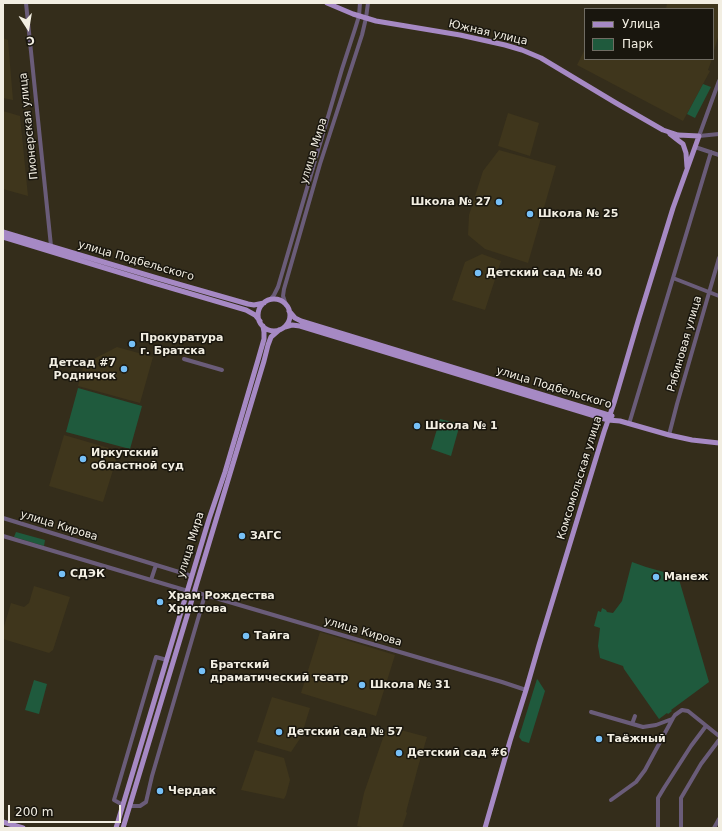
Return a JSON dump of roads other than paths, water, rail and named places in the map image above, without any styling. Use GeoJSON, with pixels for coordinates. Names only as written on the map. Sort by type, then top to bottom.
{"type":"FeatureCollection","features":[{"type":"Feature","properties":{"kind":"main road","name":"Южная улица"},"geometry":{"type":"LineString","coordinates":[[327,3],[358,16],[382,22],[460,35],[526,51],[541,58],[663,130],[678,135],[700,136]]}},
{"type":"Feature","properties":{"kind":"main road"},"geometry":{"type":"LineString","coordinates":[[663,130],[683,144],[686,153],[687,170]]}},
{"type":"Feature","properties":{"kind":"main road","name":"Комсомольская улица"},"geometry":{"type":"LineString","coordinates":[[485,828],[539,645],[654,270],[687,170],[700,136]]}},
{"type":"Feature","properties":{"kind":"main road","name":"улица Подбельского"},"geometry":{"type":"LineString","coordinates":[[3,232],[51,246],[154,283],[246,310],[255,315],[260,321]]}},
{"type":"Feature","properties":{"kind":"main road","name":"улица Подбельского"},"geometry":{"type":"LineString","coordinates":[[3,238],[248,304],[254,305],[264,303]]}},
{"type":"Feature","properties":{"kind":"main road"},"geometry":{"type":"LineString","coordinates":[[261,360],[269,340],[274,334],[285,327],[290,318],[286,305],[280,301],[270,300],[264,303],[260,308],[259,318],[263,326],[269,330],[279,330]]}},
{"type":"Feature","properties":{"kind":"main road","name":"улица Подбельского"},"geometry":{"type":"LineString","coordinates":[[289,311],[295,318],[548,399]]}},
{"type":"Feature","properties":{"kind":"main road","name":"улица Подбельского"},"geometry":{"type":"LineString","coordinates":[[285,327],[292,325],[300,326],[669,435],[705,442],[719,443]]}},
{"type":"Feature","properties":{"kind":"main road"},"geometry":{"type":"LineString","coordinates":[[261,360],[264,339],[263,326]]}},
{"type":"Feature","properties":{"kind":"main road","name":"улица Мира"},"geometry":{"type":"LineString","coordinates":[[116,828],[209,519],[261,360]]}},
{"type":"Feature","properties":{"kind":"main road","name":"улица Мира"},"geometry":{"type":"LineString","coordinates":[[123,828],[216,521],[261,360]]}},
{"type":"Feature","properties":{"kind":"main road"},"geometry":{"type":"LineString","coordinates":[[209,519],[216,521]]}},
{"type":"Feature","properties":{"kind":"main road"},"geometry":{"type":"LineString","coordinates":[[179,619],[185,621]]}},
{"type":"Feature","properties":{"kind":"main road"},"geometry":{"type":"LineString","coordinates":[[3,822],[23,828]]}},
{"type":"Feature","properties":{"kind":"street","name":"Пионерская улица"},"geometry":{"type":"LineString","coordinates":[[26,3],[51,246]]}},
{"type":"Feature","properties":{"kind":"street","name":"улица Мира"},"geometry":{"type":"LineString","coordinates":[[270,300],[278,288],[333,98],[355,29],[360,3]]}},
{"type":"Feature","properties":{"kind":"street","name":"улица Мира"},"geometry":{"type":"LineString","coordinates":[[286,305],[283,296],[286,284],[320,164],[366,18],[368,3]]}},
{"type":"Feature","properties":{"kind":"street"},"geometry":{"type":"LineString","coordinates":[[719,81],[700,136],[719,134]]}},
{"type":"Feature","properties":{"kind":"street"},"geometry":{"type":"LineString","coordinates":[[695,147],[719,155]]}},
{"type":"Feature","properties":{"kind":"street"},"geometry":{"type":"LineString","coordinates":[[629,424],[711,152]]}},
{"type":"Feature","properties":{"kind":"street","name":"Рябиновая улица"},"geometry":{"type":"LineString","coordinates":[[669,435],[719,258]]}},
{"type":"Feature","properties":{"kind":"street"},"geometry":{"type":"LineString","coordinates":[[673,278],[719,296]]}},
{"type":"Feature","properties":{"kind":"street"},"geometry":{"type":"LineString","coordinates":[[184,359],[222,370]]}},
{"type":"Feature","properties":{"kind":"street","name":"улица Кирова"},"geometry":{"type":"LineString","coordinates":[[3,518],[192,576]]}},
{"type":"Feature","properties":{"kind":"street"},"geometry":{"type":"LineString","coordinates":[[3,536],[188,591]]}},
{"type":"Feature","properties":{"kind":"street"},"geometry":{"type":"LineString","coordinates":[[151,580],[156,565]]}},
{"type":"Feature","properties":{"kind":"street","name":"улица Кирова"},"geometry":{"type":"LineString","coordinates":[[195,592],[526,690]]}},
{"type":"Feature","properties":{"kind":"street"},"geometry":{"type":"LineString","coordinates":[[130,806],[140,806],[146,802],[152,776],[205,595]]}},
{"type":"Feature","properties":{"kind":"street"},"geometry":{"type":"LineString","coordinates":[[124,805],[114,800],[156,657],[167,660]]}},
{"type":"Feature","properties":{"kind":"street"},"geometry":{"type":"LineString","coordinates":[[611,800],[636,782],[645,770],[673,718],[682,710],[688,711],[719,736]]}},
{"type":"Feature","properties":{"kind":"street"},"geometry":{"type":"LineString","coordinates":[[590,712],[643,727],[656,725],[673,718]]}},
{"type":"Feature","properties":{"kind":"street"},"geometry":{"type":"LineString","coordinates":[[632,724],[635,716]]}},
{"type":"Feature","properties":{"kind":"street"},"geometry":{"type":"LineString","coordinates":[[658,828],[658,798],[706,726]]}},
{"type":"Feature","properties":{"kind":"street"},"geometry":{"type":"LineString","coordinates":[[681,828],[681,798],[701,764],[719,740]]}},
{"type":"Feature","properties":{"kind":"street"},"geometry":{"type":"LineString","coordinates":[[714,828],[719,819]]}},
{"type":"Feature","properties":{"kind":"place","name":"Школа № 27"},"geometry":{"type":"Point","coordinates":[499,202]}},
{"type":"Feature","properties":{"kind":"place","name":"Школа № 25"},"geometry":{"type":"Point","coordinates":[530,214]}},
{"type":"Feature","properties":{"kind":"place","name":"Детский сад № 40"},"geometry":{"type":"Point","coordinates":[478,273]}},
{"type":"Feature","properties":{"kind":"place","name":"Прокуратура г. Братска"},"geometry":{"type":"Point","coordinates":[132,344]}},
{"type":"Feature","properties":{"kind":"place","name":"Детсад #7 Родничок"},"geometry":{"type":"Point","coordinates":[124,369]}},
{"type":"Feature","properties":{"kind":"place","name":"Школа № 1"},"geometry":{"type":"Point","coordinates":[417,426]}},
{"type":"Feature","properties":{"kind":"place","name":"Иркутский областной суд"},"geometry":{"type":"Point","coordinates":[83,459]}},
{"type":"Feature","properties":{"kind":"place","name":"ЗАГС"},"geometry":{"type":"Point","coordinates":[242,536]}},
{"type":"Feature","properties":{"kind":"place","name":"СДЭК"},"geometry":{"type":"Point","coordinates":[62,574]}},
{"type":"Feature","properties":{"kind":"place","name":"Манеж"},"geometry":{"type":"Point","coordinates":[656,577]}},
{"type":"Feature","properties":{"kind":"place","name":"Храм Рождества Христова"},"geometry":{"type":"Point","coordinates":[160,602]}},
{"type":"Feature","properties":{"kind":"place","name":"Тайга"},"geometry":{"type":"Point","coordinates":[246,636]}},
{"type":"Feature","properties":{"kind":"place","name":"Братский драматический театр"},"geometry":{"type":"Point","coordinates":[202,671]}},
{"type":"Feature","properties":{"kind":"place","name":"Школа № 31"},"geometry":{"type":"Point","coordinates":[362,685]}},
{"type":"Feature","properties":{"kind":"place","name":"Детский сад № 57"},"geometry":{"type":"Point","coordinates":[279,732]}},
{"type":"Feature","properties":{"kind":"place","name":"Таёжный"},"geometry":{"type":"Point","coordinates":[599,739]}},
{"type":"Feature","properties":{"kind":"place","name":"Детский сад #6"},"geometry":{"type":"Point","coordinates":[399,753]}},
{"type":"Feature","properties":{"kind":"place","name":"Чердак"},"geometry":{"type":"Point","coordinates":[160,791]}}]}
